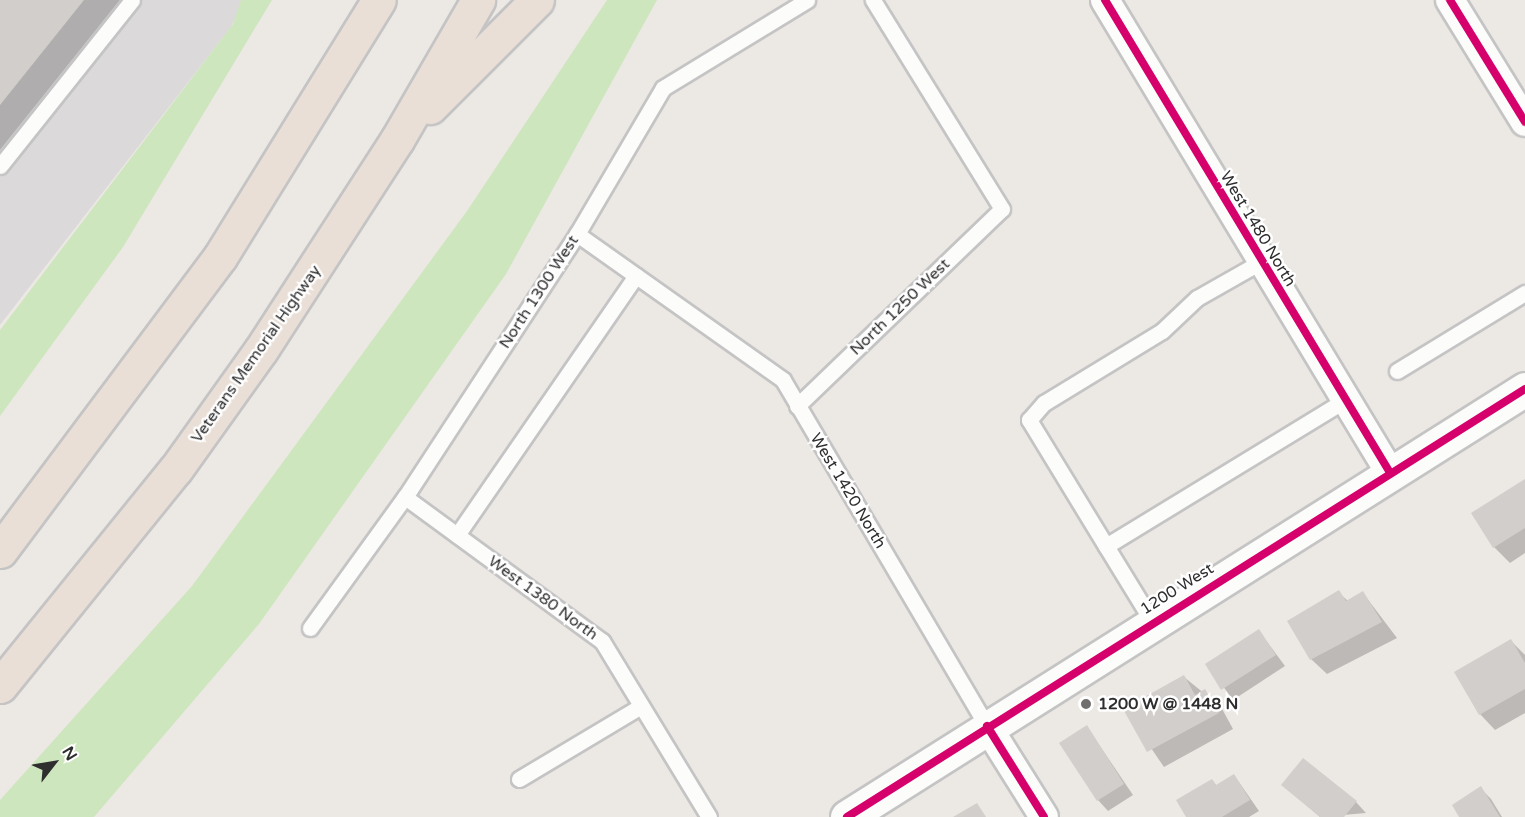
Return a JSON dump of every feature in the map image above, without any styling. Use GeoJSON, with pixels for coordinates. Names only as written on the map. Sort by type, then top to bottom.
{"type":"FeatureCollection","features":[{"type":"Feature","properties":{"kind":"highway"},"geometry":{"type":"LineString","coordinates":[[329,85],[359,0]]}},
{"type":"Feature","properties":{"kind":"highway"},"geometry":{"type":"LineString","coordinates":[[0,550],[151,356],[329,85],[379,0]]}},
{"type":"Feature","properties":{"kind":"highway","name":"Veterans Memorial Highway"},"geometry":{"type":"LineString","coordinates":[[0,686],[176,469],[306,283],[397,140],[478,0]]}},
{"type":"Feature","properties":{"kind":"highway"},"geometry":{"type":"LineString","coordinates":[[397,140],[537,0]]}},
{"type":"Feature","properties":{"kind":"street","name":"West 1480 North"},"geometry":{"type":"LineString","coordinates":[[1105,0],[1389,471]]}},
{"type":"Feature","properties":{"kind":"street"},"geometry":{"type":"LineString","coordinates":[[1450,0],[1525,122]]}},
{"type":"Feature","properties":{"kind":"street","name":"1200 West"},"geometry":{"type":"LineString","coordinates":[[847,817],[1389,471],[1522,397]]}},
{"type":"Feature","properties":{"kind":"street","name":"West 1420 North"},"geometry":{"type":"LineString","coordinates":[[987,726],[1044,817]]}},
{"type":"Feature","properties":{"kind":"lane"},"geometry":{"type":"LineString","coordinates":[[0,166],[132,0]]}},
{"type":"Feature","properties":{"kind":"lane","name":"North 1300 West"},"geometry":{"type":"LineString","coordinates":[[310,628],[405,497],[577,234],[663,88],[807,0]]}},
{"type":"Feature","properties":{"kind":"lane","name":"North 1250 West"},"geometry":{"type":"LineString","coordinates":[[797,406],[1002,209],[873,0]]}},
{"type":"Feature","properties":{"kind":"lane","name":"West 1420 North"},"geometry":{"type":"LineString","coordinates":[[577,234],[783,380],[987,726]]}},
{"type":"Feature","properties":{"kind":"lane"},"geometry":{"type":"LineString","coordinates":[[1152,621],[1029,420],[1044,403],[1162,331],[1197,298],[1262,261]]}},
{"type":"Feature","properties":{"kind":"lane"},"geometry":{"type":"LineString","coordinates":[[456,535],[636,276]]}},
{"type":"Feature","properties":{"kind":"lane"},"geometry":{"type":"LineString","coordinates":[[1397,371],[1525,293]]}},
{"type":"Feature","properties":{"kind":"lane"},"geometry":{"type":"LineString","coordinates":[[1106,546],[1346,400]]}},
{"type":"Feature","properties":{"kind":"lane","name":"West 1380 North"},"geometry":{"type":"LineString","coordinates":[[405,497],[602,641],[709,817]]}},
{"type":"Feature","properties":{"kind":"lane"},"geometry":{"type":"LineString","coordinates":[[519,779],[641,706]]}},
{"type":"Feature","properties":{"kind":"shaded area"},"geometry":{"type":"Polygon","coordinates":[[[0,0],[244,0],[231,27],[0,325],[0,0]]]}},
{"type":"Feature","properties":{"kind":"green space"},"geometry":{"type":"Polygon","coordinates":[[[241,0],[272,0],[123,247],[0,416],[0,330],[233,24],[241,0]]]}},
{"type":"Feature","properties":{"kind":"green space"},"geometry":{"type":"Polygon","coordinates":[[[607,0],[657,0],[506,274],[259,624],[94,817],[0,817],[0,800],[192,586],[467,211],[607,0]]]}},
{"type":"Feature","properties":{"kind":"building"},"geometry":{"type":"Polygon","coordinates":[[[0,0],[84,0],[0,105],[0,0]]]}},
{"type":"Feature","properties":{"kind":"building"},"geometry":{"type":"Polygon","coordinates":[[[1525,479],[1525,528],[1493,548],[1471,513],[1525,479]]]}},
{"type":"Feature","properties":{"kind":"building"},"geometry":{"type":"Polygon","coordinates":[[[1339,590],[1346,601],[1363,591],[1382,622],[1310,660],[1287,621],[1339,590]]]}},
{"type":"Feature","properties":{"kind":"building"},"geometry":{"type":"Polygon","coordinates":[[[1259,629],[1276,655],[1221,690],[1205,664],[1259,629]]]}},
{"type":"Feature","properties":{"kind":"building"},"geometry":{"type":"Polygon","coordinates":[[[1511,639],[1525,663],[1525,689],[1479,715],[1454,672],[1511,639]]]}},
{"type":"Feature","properties":{"kind":"building"},"geometry":{"type":"Polygon","coordinates":[[[1184,675],[1195,695],[1205,689],[1219,713],[1147,752],[1123,709],[1184,675]]]}},
{"type":"Feature","properties":{"kind":"building"},"geometry":{"type":"Polygon","coordinates":[[[1087,725],[1124,784],[1097,801],[1059,743],[1087,725]]]}},
{"type":"Feature","properties":{"kind":"building"},"geometry":{"type":"Polygon","coordinates":[[[1303,758],[1357,801],[1344,817],[1320,817],[1281,785],[1303,758]]]}},
{"type":"Feature","properties":{"kind":"building"},"geometry":{"type":"Polygon","coordinates":[[[1234,774],[1250,800],[1222,817],[1186,817],[1176,800],[1212,779],[1216,785],[1234,774]]]}},
{"type":"Feature","properties":{"kind":"building"},"geometry":{"type":"Polygon","coordinates":[[[1481,786],[1500,817],[1459,817],[1452,805],[1481,786]]]}},
{"type":"Feature","properties":{"kind":"building"},"geometry":{"type":"Polygon","coordinates":[[[977,803],[986,817],[953,817],[977,803]]]}},
{"type":"Feature","properties":{"kind":"cycle path"},"geometry":{"type":"LineString","coordinates":[[1105,0],[1389,471]]}},
{"type":"Feature","properties":{"kind":"cycle path"},"geometry":{"type":"LineString","coordinates":[[1450,0],[1525,122]]}},
{"type":"Feature","properties":{"kind":"cycle path"},"geometry":{"type":"LineString","coordinates":[[847,817],[1525,389]]}},
{"type":"Feature","properties":{"kind":"cycle path"},"geometry":{"type":"LineString","coordinates":[[987,726],[1044,817]]}},
{"type":"Feature","properties":{"kind":"place","name":"1200 W @ 1448 N"},"geometry":{"type":"Point","coordinates":[1086,704]}}]}
